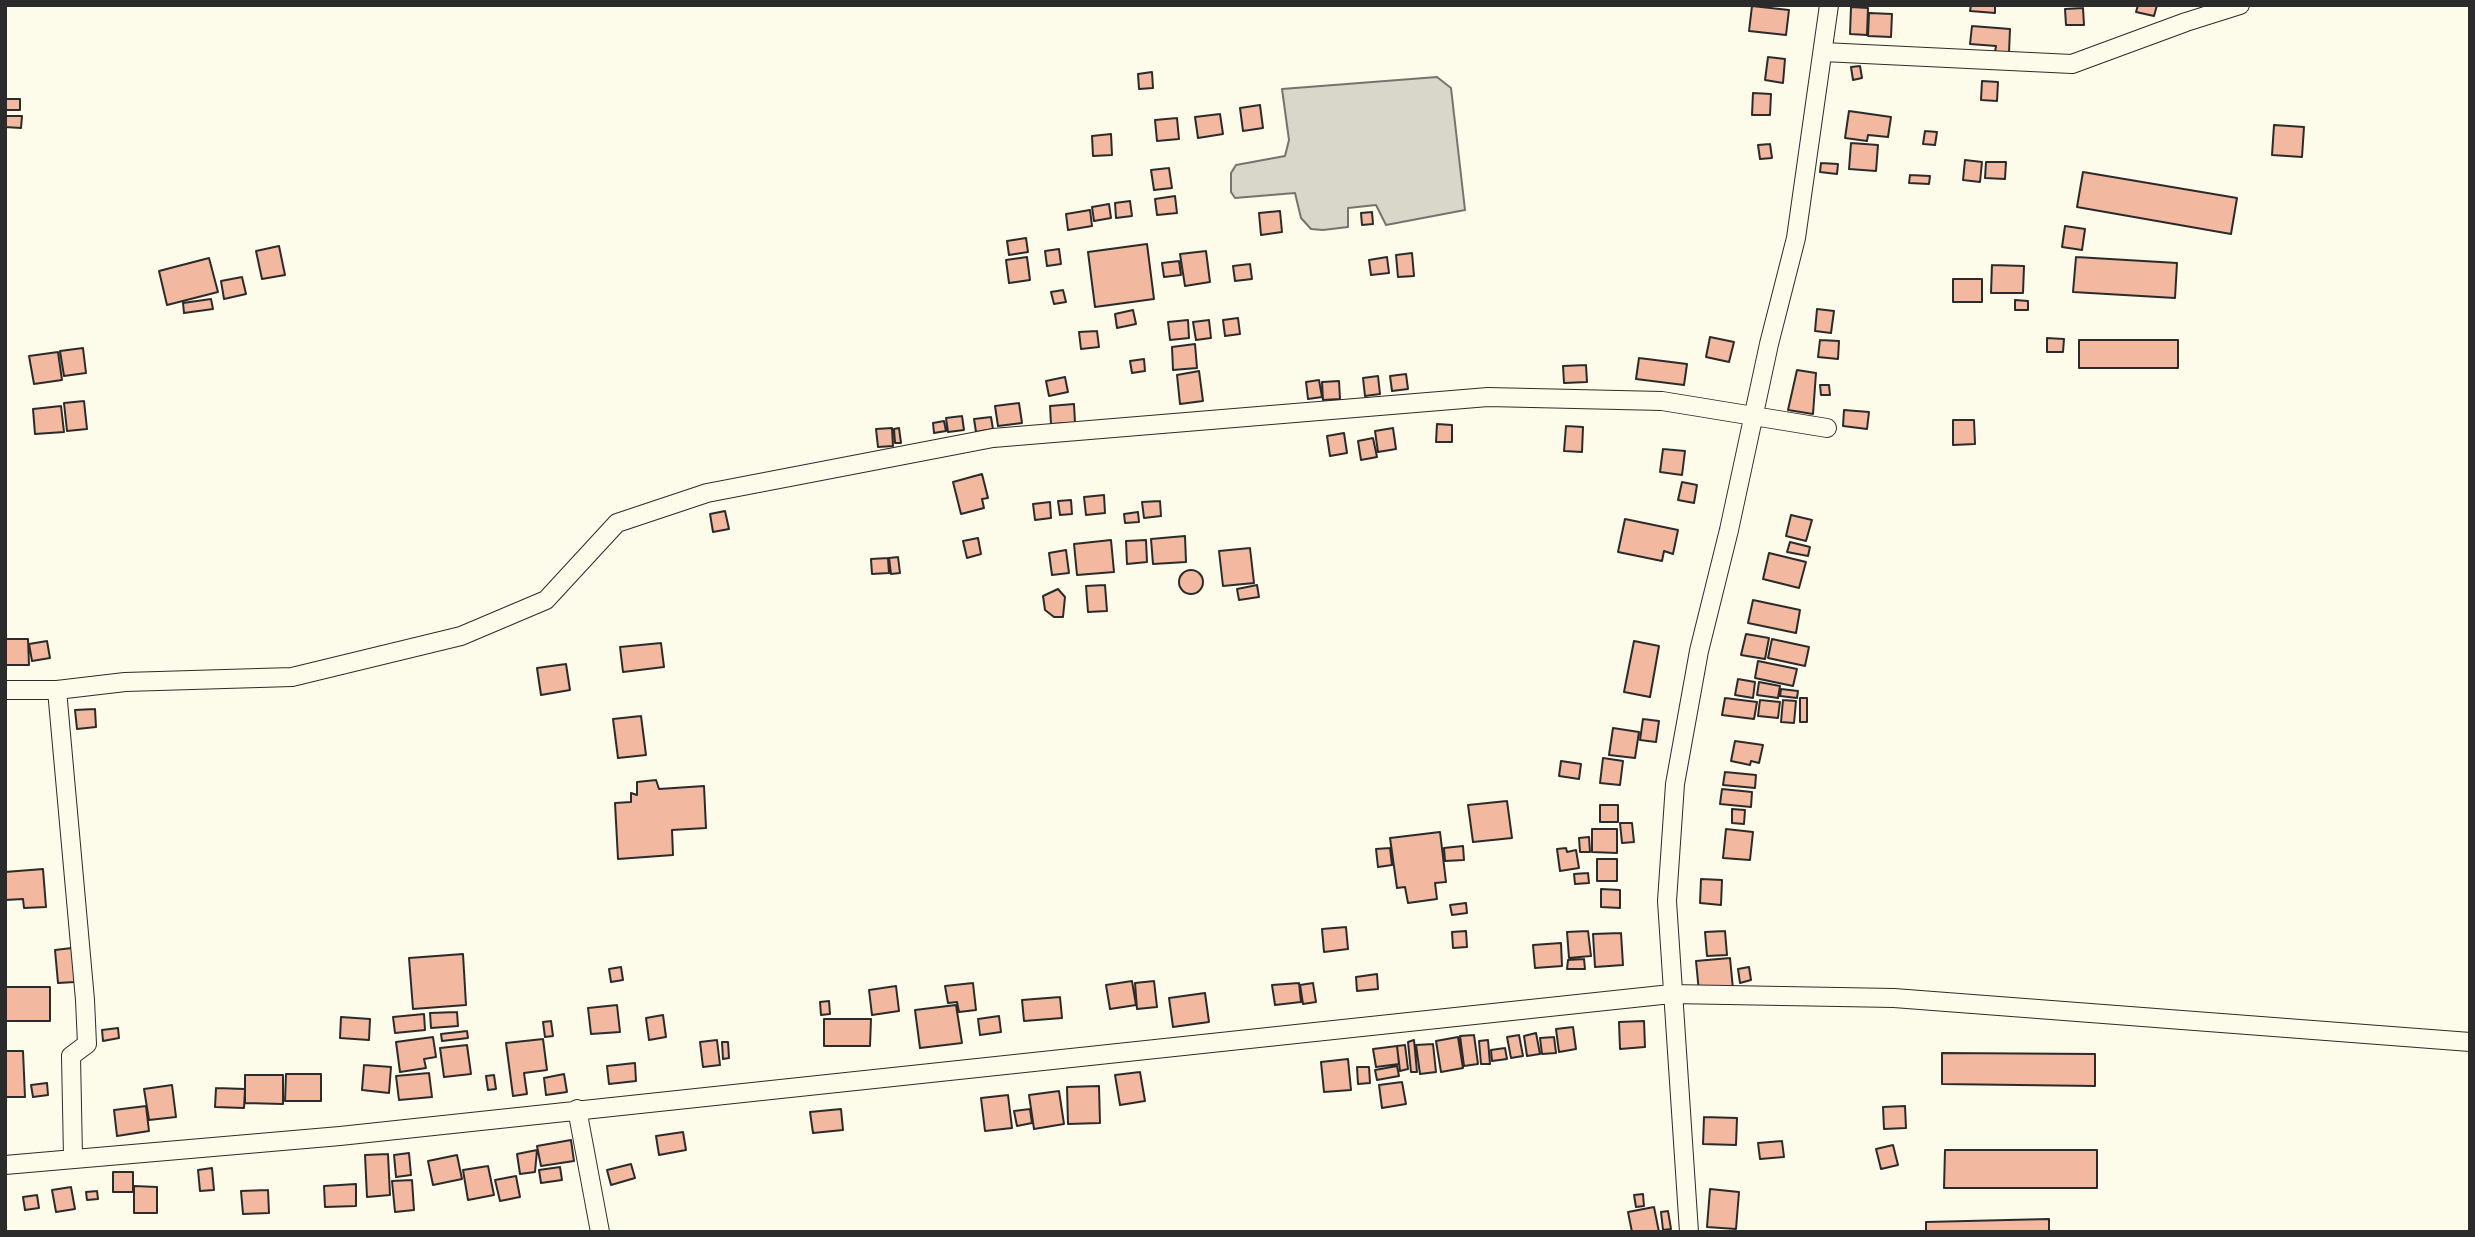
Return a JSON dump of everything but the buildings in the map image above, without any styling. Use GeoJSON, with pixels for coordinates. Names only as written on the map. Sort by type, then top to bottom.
{"type":"FeatureCollection","features":[{"type":"Feature","properties":{"kind":"street"},"geometry":{"type":"LineString","coordinates":[[1689,1232],[1671,994],[1667,901],[1675,784],[1699,651],[1796,238],[1829,5]]}},
{"type":"Feature","properties":{"kind":"street"},"geometry":{"type":"LineString","coordinates":[[1823,52],[2072,64],[2240,5]]}},
{"type":"Feature","properties":{"kind":"street"},"geometry":{"type":"LineString","coordinates":[[5,690],[57,690],[125,682],[292,677],[461,635],[546,600],[617,523],[707,493],[993,438],[1488,397],[1662,401],[1827,428]]}},
{"type":"Feature","properties":{"kind":"street"},"geometry":{"type":"LineString","coordinates":[[57,690],[85,1000],[86,1044],[71,1056],[73,1157]]}},
{"type":"Feature","properties":{"kind":"street"},"geometry":{"type":"LineString","coordinates":[[5,1165],[73,1157],[340,1136],[1671,994],[1894,998],[2470,1042]]}},
{"type":"Feature","properties":{"kind":"street"},"geometry":{"type":"LineString","coordinates":[[577,1109],[600,1232]]}},
{"type":"Feature","properties":{"kind":"shaded area"},"geometry":{"type":"Polygon","coordinates":[[[1437,77],[1451,88],[1465,210],[1386,225],[1376,205],[1348,208],[1348,227],[1323,230],[1311,229],[1301,218],[1295,193],[1235,198],[1231,192],[1231,173],[1236,165],[1285,156],[1289,140],[1282,89],[1437,77]]]}}]}
